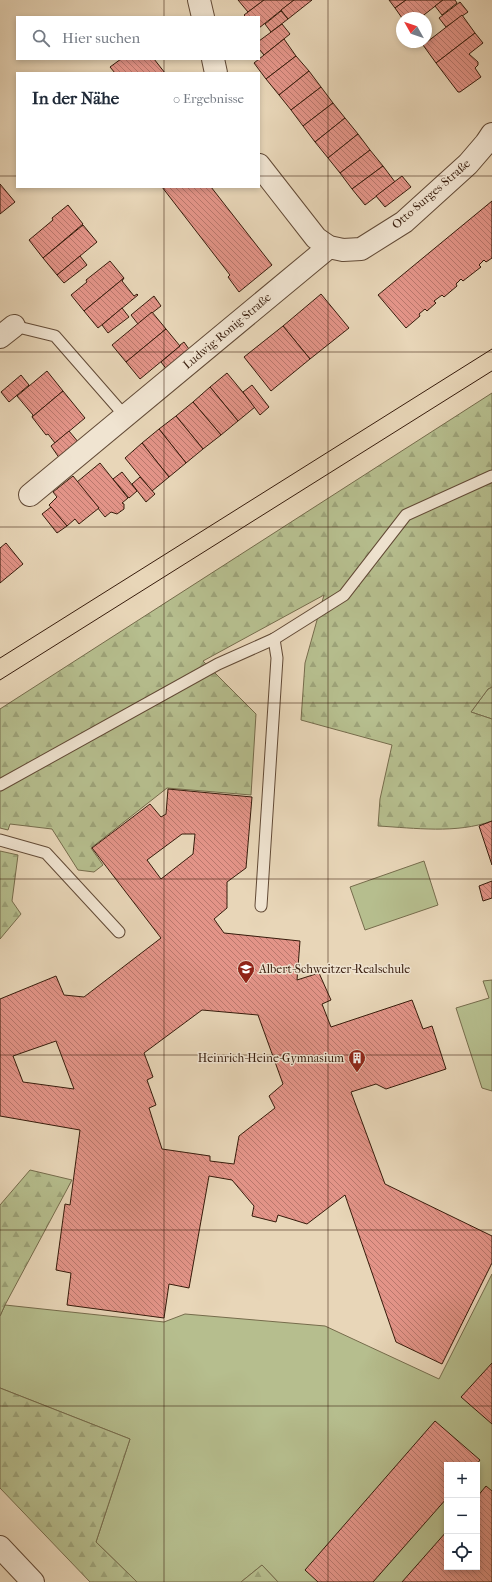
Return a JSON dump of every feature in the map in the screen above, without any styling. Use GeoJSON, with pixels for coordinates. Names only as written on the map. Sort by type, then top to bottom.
{"type":"FeatureCollection","features":[{"type":"Feature","properties":{"kind":"street"},"geometry":{"type":"LineString","coordinates":[[199,0],[203,16]]}},
{"type":"Feature","properties":{"kind":"street"},"geometry":{"type":"LineString","coordinates":[[213,60],[216,72]]}},
{"type":"Feature","properties":{"kind":"street","name":"Otto-Surges-Straße"},"geometry":{"type":"LineString","coordinates":[[329,247],[343,250],[361,249],[404,222],[468,164],[492,134]]}},
{"type":"Feature","properties":{"kind":"street"},"geometry":{"type":"LineString","coordinates":[[260,166],[316,238],[329,247]]}},
{"type":"Feature","properties":{"kind":"street","name":"Ludwig-Ronig-Straße"},"geometry":{"type":"LineString","coordinates":[[30,495],[329,247]]}},
{"type":"Feature","properties":{"kind":"street"},"geometry":{"type":"LineString","coordinates":[[0,1547],[33,1582]]}},
{"type":"Feature","properties":{"kind":"lane"},"geometry":{"type":"LineString","coordinates":[[7,332],[55,336],[125,416]]}},
{"type":"Feature","properties":{"kind":"lane"},"geometry":{"type":"LineString","coordinates":[[0,785],[218,664],[274,639],[344,595],[406,514],[492,476]]}},
{"type":"Feature","properties":{"kind":"lane"},"geometry":{"type":"LineString","coordinates":[[261,906],[277,658],[274,639]]}},
{"type":"Feature","properties":{"kind":"lane"},"geometry":{"type":"LineString","coordinates":[[0,840],[46,853],[119,932]]}},
{"type":"Feature","properties":{"kind":"green space"},"geometry":{"type":"Polygon","coordinates":[[[492,393],[492,687],[488,689],[471,712],[492,719],[492,821],[464,828],[450,829],[421,829],[378,826],[380,799],[392,745],[301,720],[305,663],[324,595],[203,661],[256,714],[251,795],[167,788],[91,848],[103,865],[94,872],[78,870],[52,829],[10,824],[8,830],[0,828],[0,709],[492,393]]]}},
{"type":"Feature","properties":{"kind":"green space"},"geometry":{"type":"Polygon","coordinates":[[[492,687],[492,719],[471,712],[488,689],[492,687]]]}},
{"type":"Feature","properties":{"kind":"green space"},"geometry":{"type":"Polygon","coordinates":[[[0,851],[18,855],[12,901],[21,914],[0,939],[0,851]]]}},
{"type":"Feature","properties":{"kind":"green space"},"geometry":{"type":"Polygon","coordinates":[[[424,861],[438,905],[365,930],[350,887],[424,861]]]}},
{"type":"Feature","properties":{"kind":"green space"},"geometry":{"type":"Polygon","coordinates":[[[492,980],[492,1091],[482,1088],[456,1008],[489,998],[483,981],[492,980]]]}},
{"type":"Feature","properties":{"kind":"green space"},"geometry":{"type":"Polygon","coordinates":[[[30,1170],[72,1180],[0,1316],[0,1205],[30,1170]]]}},
{"type":"Feature","properties":{"kind":"green space"},"geometry":{"type":"Polygon","coordinates":[[[492,1274],[492,1582],[278,1582],[262,1565],[241,1582],[137,1582],[96,1542],[130,1439],[0,1388],[0,1316],[5,1305],[164,1322],[185,1314],[325,1326],[439,1379],[492,1274]]]}},
{"type":"Feature","properties":{"kind":"green space"},"geometry":{"type":"Polygon","coordinates":[[[0,1388],[130,1439],[96,1542],[137,1582],[90,1582],[0,1488],[0,1388]]]}},
{"type":"Feature","properties":{"kind":"green space"},"geometry":{"type":"Polygon","coordinates":[[[262,1565],[278,1582],[241,1582],[262,1565]]]}},
{"type":"Feature","properties":{"kind":"building"},"geometry":{"type":"Polygon","coordinates":[[[238,0],[264,0],[248,12],[238,0]]]}},
{"type":"Feature","properties":{"kind":"building"},"geometry":{"type":"Polygon","coordinates":[[[264,0],[294,0],[260,27],[260,16],[244,15],[264,0]]]}},
{"type":"Feature","properties":{"kind":"building"},"geometry":{"type":"Polygon","coordinates":[[[294,0],[312,0],[288,19],[281,10],[294,0]]]}},
{"type":"Feature","properties":{"kind":"building"},"geometry":{"type":"Polygon","coordinates":[[[389,0],[406,0],[395,8],[389,0]]]}},
{"type":"Feature","properties":{"kind":"building"},"geometry":{"type":"Polygon","coordinates":[[[406,0],[443,0],[428,12],[398,12],[395,8],[406,0]]]}},
{"type":"Feature","properties":{"kind":"building"},"geometry":{"type":"Polygon","coordinates":[[[443,0],[455,0],[457,3],[442,15],[435,6],[443,0]]]}},
{"type":"Feature","properties":{"kind":"building"},"geometry":{"type":"Polygon","coordinates":[[[460,2],[468,12],[446,27],[439,18],[460,2]]]}},
{"type":"Feature","properties":{"kind":"building"},"geometry":{"type":"Polygon","coordinates":[[[281,11],[288,19],[271,32],[265,24],[281,11]]]}},
{"type":"Feature","properties":{"kind":"building"},"geometry":{"type":"Polygon","coordinates":[[[462,15],[475,33],[436,63],[425,48],[432,48],[432,38],[462,15]]]}},
{"type":"Feature","properties":{"kind":"building"},"geometry":{"type":"Polygon","coordinates":[[[282,24],[290,34],[264,55],[260,50],[260,40],[282,24]]]}},
{"type":"Feature","properties":{"kind":"building"},"geometry":{"type":"Polygon","coordinates":[[[475,33],[483,43],[469,54],[478,62],[478,65],[475,68],[481,77],[458,92],[436,63],[475,33]]]}},
{"type":"Feature","properties":{"kind":"building"},"geometry":{"type":"Polygon","coordinates":[[[284,39],[296,56],[266,79],[254,63],[260,60],[260,58],[284,39]]]}},
{"type":"Feature","properties":{"kind":"building"},"geometry":{"type":"Polygon","coordinates":[[[296,56],[309,71],[279,95],[266,79],[296,56]]]}},
{"type":"Feature","properties":{"kind":"building"},"geometry":{"type":"Polygon","coordinates":[[[120,60],[155,60],[164,72],[114,72],[110,67],[120,60]]]}},
{"type":"Feature","properties":{"kind":"building"},"geometry":{"type":"Polygon","coordinates":[[[309,71],[321,87],[291,110],[279,95],[309,71]]]}},
{"type":"Feature","properties":{"kind":"building"},"geometry":{"type":"Polygon","coordinates":[[[321,87],[333,103],[303,126],[291,110],[321,87]]]}},
{"type":"Feature","properties":{"kind":"building"},"geometry":{"type":"Polygon","coordinates":[[[333,103],[345,118],[315,142],[303,126],[333,103]]]}},
{"type":"Feature","properties":{"kind":"building"},"geometry":{"type":"Polygon","coordinates":[[[345,118],[358,134],[328,158],[315,142],[345,118]]]}},
{"type":"Feature","properties":{"kind":"building"},"geometry":{"type":"Polygon","coordinates":[[[358,134],[370,150],[340,173],[328,158],[358,134]]]}},
{"type":"Feature","properties":{"kind":"building"},"geometry":{"type":"Polygon","coordinates":[[[370,150],[383,166],[352,189],[340,173],[370,150]]]}},
{"type":"Feature","properties":{"kind":"building"},"geometry":{"type":"Polygon","coordinates":[[[383,166],[395,182],[365,205],[352,189],[383,166]]]}},
{"type":"Feature","properties":{"kind":"building"},"geometry":{"type":"Polygon","coordinates":[[[402,176],[411,187],[385,207],[376,196],[402,176]]]}},
{"type":"Feature","properties":{"kind":"building"},"geometry":{"type":"Polygon","coordinates":[[[0,184],[15,202],[0,214],[0,184]]]}},
{"type":"Feature","properties":{"kind":"building"},"geometry":{"type":"Polygon","coordinates":[[[163,188],[212,188],[272,265],[239,292],[228,277],[230,275],[163,188]]]}},
{"type":"Feature","properties":{"kind":"building"},"geometry":{"type":"Polygon","coordinates":[[[492,201],[492,258],[486,262],[484,260],[479,265],[481,267],[463,281],[461,279],[456,284],[457,286],[444,297],[442,295],[434,301],[436,303],[427,311],[425,309],[419,314],[420,316],[406,328],[378,295],[492,201]]]}},
{"type":"Feature","properties":{"kind":"building"},"geometry":{"type":"Polygon","coordinates":[[[68,205],[83,224],[43,258],[29,240],[68,205]]]}},
{"type":"Feature","properties":{"kind":"building"},"geometry":{"type":"Polygon","coordinates":[[[83,225],[97,242],[57,275],[43,258],[83,225]]]}},
{"type":"Feature","properties":{"kind":"building"},"geometry":{"type":"Polygon","coordinates":[[[80,256],[87,265],[64,283],[57,275],[80,256]]]}},
{"type":"Feature","properties":{"kind":"building"},"geometry":{"type":"Polygon","coordinates":[[[110,261],[124,278],[84,311],[71,295],[87,282],[86,280],[110,261]]]}},
{"type":"Feature","properties":{"kind":"building"},"geometry":{"type":"Polygon","coordinates":[[[124,278],[122,281],[134,296],[137,294],[138,295],[98,328],[84,311],[124,278]]]}},
{"type":"Feature","properties":{"kind":"building"},"geometry":{"type":"Polygon","coordinates":[[[321,294],[349,328],[310,359],[283,326],[321,294]]]}},
{"type":"Feature","properties":{"kind":"building"},"geometry":{"type":"Polygon","coordinates":[[[154,296],[161,306],[138,324],[131,315],[154,296]]]}},
{"type":"Feature","properties":{"kind":"building"},"geometry":{"type":"Polygon","coordinates":[[[122,308],[129,317],[108,333],[102,325],[122,308]]]}},
{"type":"Feature","properties":{"kind":"building"},"geometry":{"type":"Polygon","coordinates":[[[152,312],[166,329],[126,362],[112,345],[152,312]]]}},
{"type":"Feature","properties":{"kind":"building"},"geometry":{"type":"Polygon","coordinates":[[[283,326],[310,359],[271,391],[244,357],[283,326]]]}},
{"type":"Feature","properties":{"kind":"building"},"geometry":{"type":"Polygon","coordinates":[[[166,329],[180,346],[140,379],[126,362],[166,329]]]}},
{"type":"Feature","properties":{"kind":"building"},"geometry":{"type":"Polygon","coordinates":[[[184,342],[191,352],[168,371],[161,362],[184,342]]]}},
{"type":"Feature","properties":{"kind":"building"},"geometry":{"type":"Polygon","coordinates":[[[47,371],[63,391],[32,417],[33,415],[17,396],[47,371]]]}},
{"type":"Feature","properties":{"kind":"building"},"geometry":{"type":"Polygon","coordinates":[[[227,373],[255,407],[238,421],[210,387],[227,373]]]}},
{"type":"Feature","properties":{"kind":"building"},"geometry":{"type":"Polygon","coordinates":[[[21,375],[29,385],[9,402],[1,392],[21,375]]]}},
{"type":"Feature","properties":{"kind":"building"},"geometry":{"type":"Polygon","coordinates":[[[252,385],[269,407],[260,415],[243,392],[252,385]]]}},
{"type":"Feature","properties":{"kind":"building"},"geometry":{"type":"Polygon","coordinates":[[[210,387],[238,421],[221,435],[193,402],[210,387]]]}},
{"type":"Feature","properties":{"kind":"building"},"geometry":{"type":"Polygon","coordinates":[[[63,391],[85,418],[55,443],[48,434],[46,435],[32,417],[63,391]]]}},
{"type":"Feature","properties":{"kind":"building"},"geometry":{"type":"Polygon","coordinates":[[[193,402],[221,435],[203,449],[176,416],[193,402]]]}},
{"type":"Feature","properties":{"kind":"building"},"geometry":{"type":"Polygon","coordinates":[[[176,416],[203,449],[186,463],[159,429],[176,416]]]}},
{"type":"Feature","properties":{"kind":"building"},"geometry":{"type":"Polygon","coordinates":[[[159,429],[186,463],[169,477],[142,443],[159,429]]]}},
{"type":"Feature","properties":{"kind":"building"},"geometry":{"type":"Polygon","coordinates":[[[69,431],[79,443],[60,459],[51,446],[69,431]]]}},
{"type":"Feature","properties":{"kind":"building"},"geometry":{"type":"Polygon","coordinates":[[[142,443],[169,477],[152,491],[125,458],[142,443]]]}},
{"type":"Feature","properties":{"kind":"building"},"geometry":{"type":"Polygon","coordinates":[[[100,463],[128,498],[122,503],[124,504],[124,509],[117,514],[111,512],[105,517],[77,482],[100,463]]]}},
{"type":"Feature","properties":{"kind":"building"},"geometry":{"type":"Polygon","coordinates":[[[122,472],[137,491],[129,498],[113,479],[122,472]]]}},
{"type":"Feature","properties":{"kind":"building"},"geometry":{"type":"Polygon","coordinates":[[[73,476],[99,508],[79,524],[75,519],[67,526],[49,505],[57,497],[53,492],[73,476]]]}},
{"type":"Feature","properties":{"kind":"building"},"geometry":{"type":"Polygon","coordinates":[[[140,477],[155,494],[146,502],[132,484],[140,477]]]}},
{"type":"Feature","properties":{"kind":"building"},"geometry":{"type":"Polygon","coordinates":[[[51,507],[67,526],[57,533],[42,514],[51,507]]]}},
{"type":"Feature","properties":{"kind":"building"},"geometry":{"type":"Polygon","coordinates":[[[6,543],[23,564],[0,583],[0,548],[6,543]]]}},
{"type":"Feature","properties":{"kind":"building","name":"Heinrich-Heine-Gymnasium"},"geometry":{"type":"Polygon","coordinates":[[[168,789],[252,797],[246,868],[227,882],[227,908],[214,919],[224,933],[300,941],[297,980],[319,973],[331,1000],[322,1004],[331,1027],[412,1000],[423,1029],[432,1026],[446,1069],[386,1089],[376,1084],[351,1092],[385,1184],[492,1236],[492,1263],[442,1364],[396,1342],[345,1195],[307,1224],[278,1215],[276,1222],[252,1216],[254,1206],[232,1180],[209,1176],[189,1288],[169,1284],[164,1318],[67,1305],[71,1273],[56,1270],[65,1204],[70,1205],[80,1130],[0,1116],[0,999],[56,976],[64,995],[84,997],[161,938],[92,848],[150,804],[161,817],[166,814],[168,789]],[[182,834],[147,860],[161,879],[193,854],[195,834],[182,834]],[[202,1010],[144,1053],[153,1077],[147,1080],[156,1105],[149,1108],[162,1149],[210,1156],[210,1161],[234,1164],[239,1136],[275,1108],[269,1096],[283,1084],[258,1015],[202,1010]],[[56,1041],[13,1056],[23,1082],[74,1089],[56,1041]]]}},
{"type":"Feature","properties":{"kind":"building"},"geometry":{"type":"Polygon","coordinates":[[[492,821],[492,865],[479,826],[492,821]]]}},
{"type":"Feature","properties":{"kind":"building"},"geometry":{"type":"Polygon","coordinates":[[[492,881],[492,898],[483,901],[479,886],[492,881]]]}},
{"type":"Feature","properties":{"kind":"building"},"geometry":{"type":"Polygon","coordinates":[[[492,1363],[492,1424],[461,1397],[492,1363]]]}},
{"type":"Feature","properties":{"kind":"building"},"geometry":{"type":"Polygon","coordinates":[[[435,1421],[480,1460],[478,1462],[444,1462],[444,1501],[373,1582],[318,1582],[305,1570],[435,1421]]]}},
{"type":"Feature","properties":{"kind":"building"},"geometry":{"type":"Polygon","coordinates":[[[486,1486],[492,1491],[492,1582],[402,1582],[444,1534],[444,1570],[480,1570],[480,1493],[486,1486]]]}},
{"type":"Feature","properties":{"kind":"tram line"},"geometry":{"type":"LineString","coordinates":[[0,658],[492,349]]}},
{"type":"Feature","properties":{"kind":"tram line"},"geometry":{"type":"LineString","coordinates":[[0,680],[492,371]]}},
{"type":"Feature","properties":{"kind":"place","name":"Albert-Schweitzer-Realschule"},"geometry":{"type":"Point","coordinates":[246,984]}},
{"type":"Feature","properties":{"kind":"place","name":"Heinrich-Heine-Gymnasium"},"geometry":{"type":"Point","coordinates":[357,1073]}}]}
